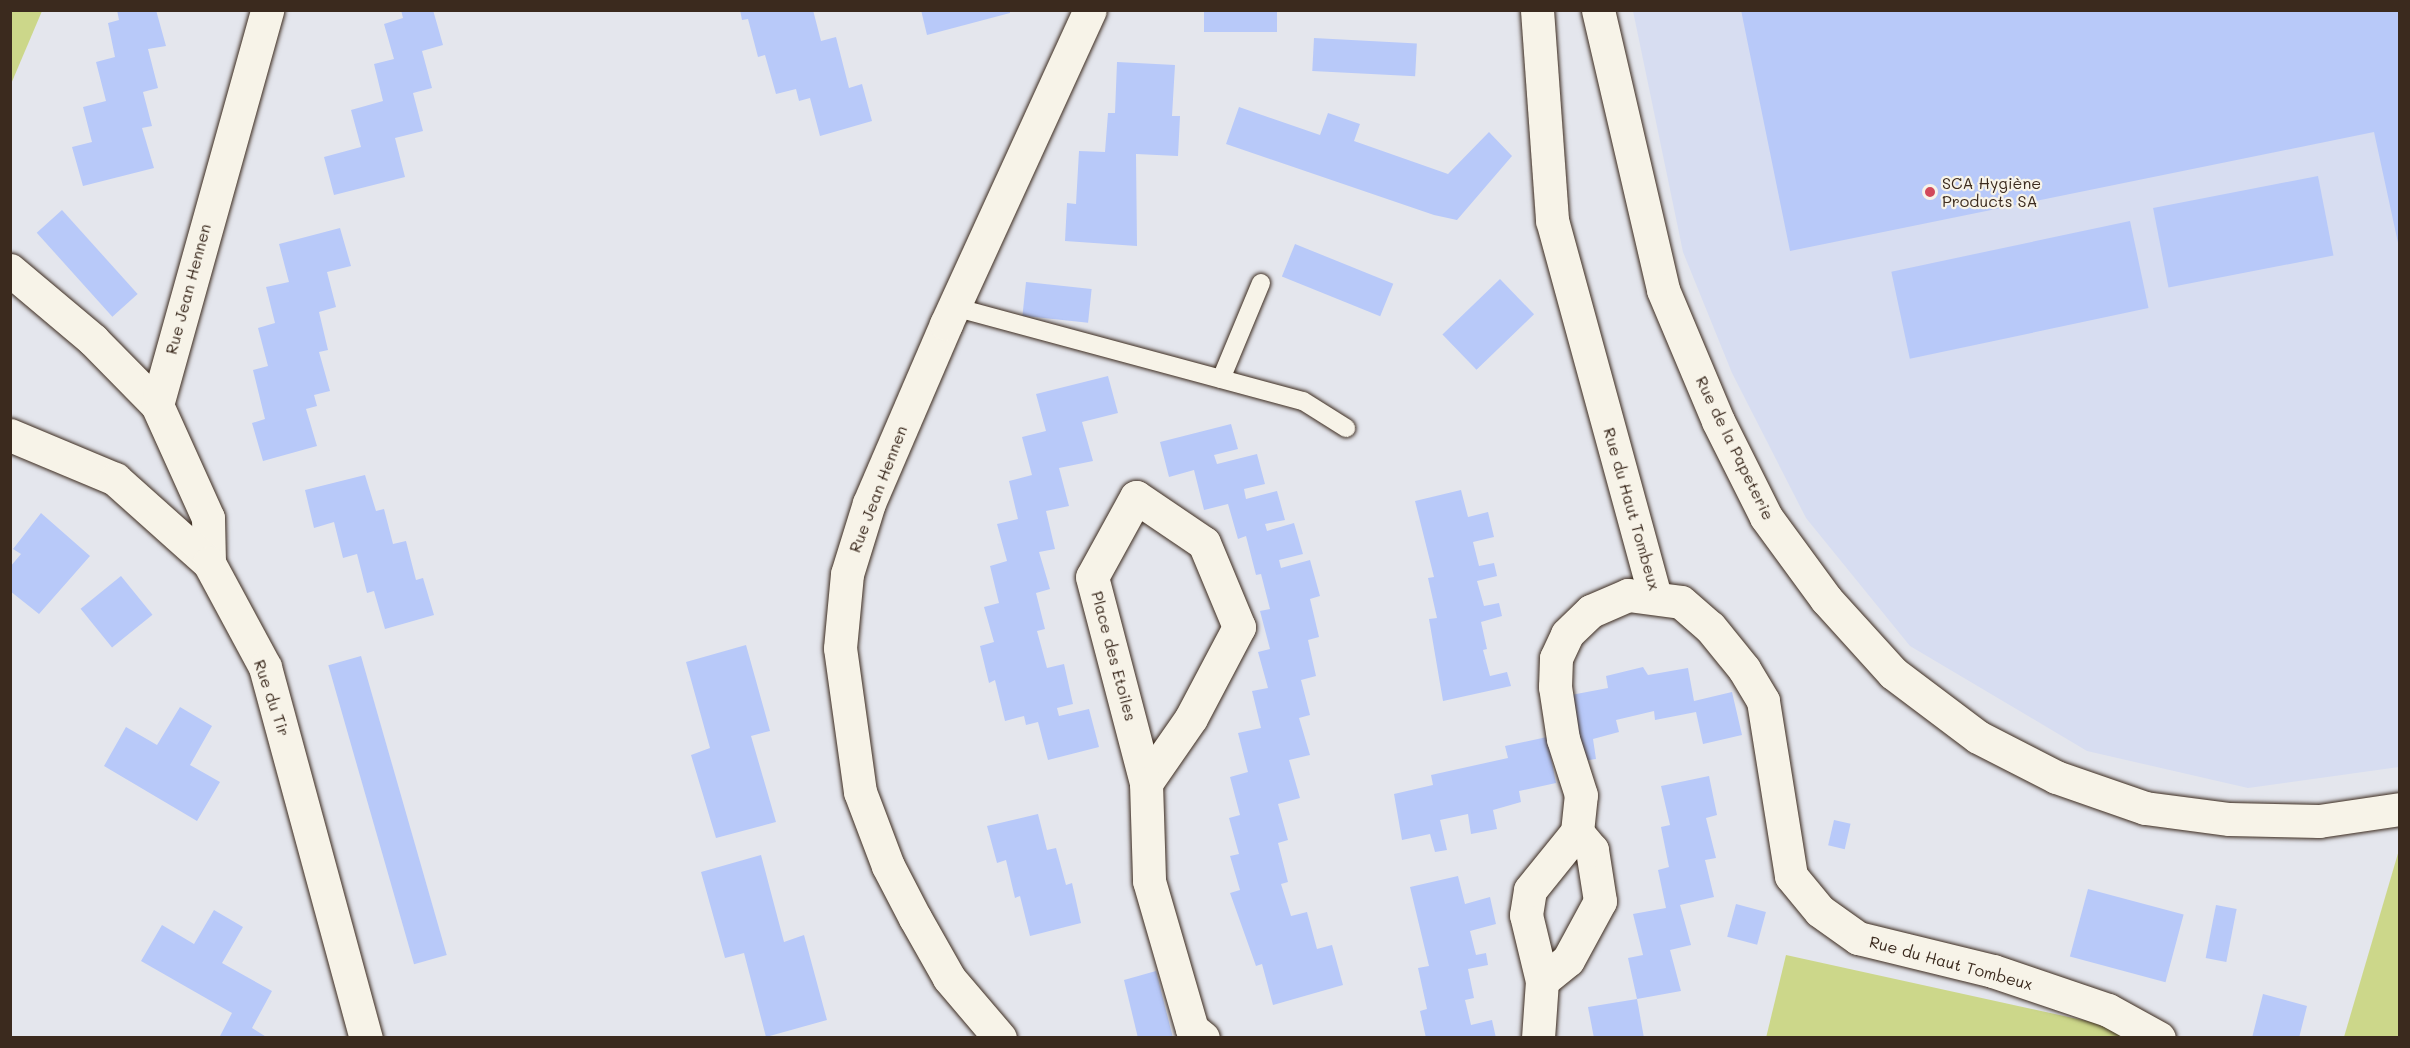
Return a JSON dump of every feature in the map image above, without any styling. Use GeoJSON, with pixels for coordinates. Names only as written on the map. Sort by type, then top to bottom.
{"type":"FeatureCollection","features":[{"type":"Feature","properties":{"kind":"street","name":"Rue Jean Hennen"},"geometry":{"type":"LineString","coordinates":[[157,405],[267,10]]}},
{"type":"Feature","properties":{"kind":"street","name":"Rue Jean Hennen"},"geometry":{"type":"LineString","coordinates":[[1000,1038],[950,978],[888,866],[860,792],[840,648],[847,574],[869,503],[954,307],[1090,10]]}},
{"type":"Feature","properties":{"kind":"street","name":"Rue du Haut Tombeux"},"geometry":{"type":"LineString","coordinates":[[1538,10],[1552,220],[1655,597],[1681,602],[1710,627],[1763,701],[1791,876],[1820,910],[1858,938],[1993,971],[2108,1010],[2159,1038]]}},
{"type":"Feature","properties":{"kind":"street","name":"Rue de la Papeterie"},"geometry":{"type":"LineString","coordinates":[[1598,10],[1663,290],[1718,421],[1766,517],[1826,599],[1893,673],[1978,737],[2056,777],[2145,808],[2229,819],[2319,821],[2400,809]]}},
{"type":"Feature","properties":{"kind":"street"},"geometry":{"type":"LineString","coordinates":[[10,270],[93,340],[157,405],[208,518],[209,563]]}},
{"type":"Feature","properties":{"kind":"street","name":"Rue du Tir"},"geometry":{"type":"LineString","coordinates":[[10,435],[115,479],[209,563],[265,667],[366,1038]]}},
{"type":"Feature","properties":{"kind":"street","name":"Place des Etoiles"},"geometry":{"type":"LineString","coordinates":[[1146,783],[1191,718],[1239,627],[1204,543],[1136,497],[1092,577],[1146,783],[1149,881],[1192,1029],[1203,1038]]}},
{"type":"Feature","properties":{"kind":"street"},"geometry":{"type":"LineString","coordinates":[[1538,1038],[1542,981],[1526,915],[1530,890],[1578,832],[1581,795],[1563,739],[1555,687],[1556,658],[1567,634],[1591,610],[1628,595],[1655,597]]}},
{"type":"Feature","properties":{"kind":"street"},"geometry":{"type":"LineString","coordinates":[[1542,981],[1568,960],[1600,902],[1592,850],[1578,832]]}},
{"type":"Feature","properties":{"kind":"lane"},"geometry":{"type":"LineString","coordinates":[[1221,379],[1261,283]]}},
{"type":"Feature","properties":{"kind":"lane"},"geometry":{"type":"LineString","coordinates":[[954,307],[1303,401],[1346,428]]}},
{"type":"Feature","properties":{"kind":"shaded area"},"geometry":{"type":"Polygon","coordinates":[[[1633,11],[2399,11],[2399,767],[2248,788],[2087,751],[1910,646],[1806,518],[1732,373],[1683,252],[1633,11]]]}},
{"type":"Feature","properties":{"kind":"green space"},"geometry":{"type":"Polygon","coordinates":[[[10,11],[42,11],[11,84],[10,11]]]}},
{"type":"Feature","properties":{"kind":"green space"},"geometry":{"type":"Polygon","coordinates":[[[2399,850],[2399,1037],[2344,1037],[2399,850]]]}},
{"type":"Feature","properties":{"kind":"green space"},"geometry":{"type":"Polygon","coordinates":[[[1786,955],[2096,1023],[2128,1037],[1766,1038],[1786,955]]]}},
{"type":"Feature","properties":{"kind":"building"},"geometry":{"type":"Polygon","coordinates":[[[117,10],[156,10],[166,46],[148,49],[158,88],[143,92],[152,126],[142,128],[154,168],[83,186],[72,147],[92,142],[83,107],[106,101],[96,62],[115,57],[108,23],[119,20],[117,10]]]}},
{"type":"Feature","properties":{"kind":"building"},"geometry":{"type":"Polygon","coordinates":[[[401,10],[433,10],[443,45],[422,51],[432,88],[413,93],[423,131],[395,138],[405,177],[334,195],[324,157],[361,147],[351,110],[383,101],[374,64],[394,59],[384,24],[403,18],[401,10]]]}},
{"type":"Feature","properties":{"kind":"building"},"geometry":{"type":"Polygon","coordinates":[[[740,10],[813,10],[821,41],[836,37],[849,88],[862,84],[872,121],[820,136],[810,98],[799,101],[796,89],[776,94],[765,55],[758,57],[748,19],[742,20],[740,10]]]}},
{"type":"Feature","properties":{"kind":"building"},"geometry":{"type":"Polygon","coordinates":[[[921,10],[1010,10],[1010,13],[927,35],[921,10]]]}},
{"type":"Feature","properties":{"kind":"building"},"geometry":{"type":"Polygon","coordinates":[[[1204,10],[1277,10],[1277,32],[1204,32],[1204,10]]]}},
{"type":"Feature","properties":{"kind":"building","name":"SCA Hygiène Products SA"},"geometry":{"type":"Polygon","coordinates":[[[1741,10],[2400,10],[2400,252],[2374,132],[1790,251],[1741,10]]]}},
{"type":"Feature","properties":{"kind":"building"},"geometry":{"type":"Polygon","coordinates":[[[1314,38],[1417,43],[1415,76],[1312,71],[1314,38]]]}},
{"type":"Feature","properties":{"kind":"building"},"geometry":{"type":"Polygon","coordinates":[[[1117,62],[1175,65],[1172,116],[1180,116],[1178,156],[1136,154],[1137,246],[1065,241],[1067,203],[1076,204],[1079,151],[1105,152],[1108,113],[1115,113],[1117,62]]]}},
{"type":"Feature","properties":{"kind":"building"},"geometry":{"type":"Polygon","coordinates":[[[1239,107],[1320,135],[1328,113],[1360,124],[1354,141],[1448,174],[1489,132],[1512,156],[1457,220],[1434,215],[1226,144],[1239,107]]]}},
{"type":"Feature","properties":{"kind":"building"},"geometry":{"type":"Polygon","coordinates":[[[2318,176],[2333,256],[2169,288],[2153,208],[2318,176]]]}},
{"type":"Feature","properties":{"kind":"building"},"geometry":{"type":"Polygon","coordinates":[[[62,210],[138,294],[112,317],[37,233],[62,210]]]}},
{"type":"Feature","properties":{"kind":"building"},"geometry":{"type":"Polygon","coordinates":[[[2130,221],[2149,308],[1910,359],[1891,272],[2130,221]]]}},
{"type":"Feature","properties":{"kind":"building"},"geometry":{"type":"Polygon","coordinates":[[[340,228],[351,266],[327,272],[336,307],[319,312],[328,350],[319,352],[330,391],[314,395],[317,406],[306,409],[317,446],[263,461],[252,423],[265,419],[253,370],[268,366],[258,328],[275,323],[266,287],[289,282],[279,244],[340,228]]]}},
{"type":"Feature","properties":{"kind":"building"},"geometry":{"type":"Polygon","coordinates":[[[1295,244],[1393,284],[1380,316],[1282,276],[1295,244]]]}},
{"type":"Feature","properties":{"kind":"building"},"geometry":{"type":"Polygon","coordinates":[[[1500,279],[1534,314],[1476,370],[1442,335],[1500,279]]]}},
{"type":"Feature","properties":{"kind":"building"},"geometry":{"type":"Polygon","coordinates":[[[1026,282],[1092,289],[1088,323],[1022,316],[1026,282]]]}},
{"type":"Feature","properties":{"kind":"building"},"geometry":{"type":"Polygon","coordinates":[[[1108,376],[1118,413],[1082,422],[1093,461],[1059,468],[1069,506],[1046,511],[1055,549],[1039,552],[1050,589],[1036,593],[1045,629],[1037,631],[1047,668],[1064,664],[1073,704],[1057,708],[1059,716],[1089,709],[1099,747],[1048,760],[1038,722],[1026,725],[1024,716],[1005,721],[995,680],[989,683],[980,646],[994,642],[984,607],[999,603],[990,566],[1007,561],[997,524],[1018,519],[1009,481],[1032,475],[1022,437],[1046,431],[1036,394],[1108,376]]]}},
{"type":"Feature","properties":{"kind":"building"},"geometry":{"type":"Polygon","coordinates":[[[1231,424],[1238,449],[1214,455],[1217,464],[1257,454],[1265,484],[1244,489],[1246,499],[1277,491],[1285,520],[1265,524],[1267,531],[1294,523],[1303,554],[1279,560],[1281,568],[1310,560],[1320,596],[1310,599],[1319,637],[1308,640],[1316,676],[1301,680],[1310,715],[1299,718],[1310,755],[1289,760],[1300,798],[1278,804],[1288,840],[1278,843],[1288,882],[1281,884],[1291,916],[1307,912],[1317,949],[1332,945],[1343,985],[1273,1005],[1262,964],[1256,966],[1230,893],[1240,890],[1230,856],[1239,854],[1229,818],[1240,815],[1230,777],[1248,772],[1238,733],[1261,728],[1252,691],[1268,688],[1258,652],[1270,649],[1260,611],[1270,609],[1261,574],[1256,575],[1246,536],[1238,539],[1228,504],[1204,510],[1194,470],[1169,477],[1160,442],[1231,424]]]}},
{"type":"Feature","properties":{"kind":"building"},"geometry":{"type":"Polygon","coordinates":[[[365,475],[376,511],[384,509],[393,544],[406,541],[416,580],[423,578],[434,615],[385,629],[374,591],[367,593],[357,554],[343,558],[334,522],[314,528],[305,490],[365,475]]]}},
{"type":"Feature","properties":{"kind":"building"},"geometry":{"type":"Polygon","coordinates":[[[1461,490],[1468,517],[1488,512],[1494,537],[1473,542],[1479,566],[1494,563],[1497,576],[1477,581],[1484,606],[1499,603],[1502,616],[1481,622],[1487,649],[1483,650],[1490,676],[1507,672],[1511,686],[1443,701],[1429,619],[1437,618],[1428,578],[1434,577],[1415,501],[1461,490]]]}},
{"type":"Feature","properties":{"kind":"building"},"geometry":{"type":"Polygon","coordinates":[[[41,513],[90,556],[39,614],[10,591],[10,567],[21,554],[13,549],[41,513]]]}},
{"type":"Feature","properties":{"kind":"building"},"geometry":{"type":"Polygon","coordinates":[[[121,576],[152,615],[112,648],[81,609],[121,576]]]}},
{"type":"Feature","properties":{"kind":"building"},"geometry":{"type":"Polygon","coordinates":[[[746,645],[770,731],[751,736],[776,822],[716,838],[691,755],[710,748],[686,662],[746,645]]]}},
{"type":"Feature","properties":{"kind":"building"},"geometry":{"type":"Polygon","coordinates":[[[361,656],[447,955],[414,964],[328,665],[361,656]]]}},
{"type":"Feature","properties":{"kind":"building"},"geometry":{"type":"Polygon","coordinates":[[[1643,667],[1648,675],[1688,668],[1694,701],[1732,692],[1742,735],[1703,744],[1696,712],[1655,720],[1654,711],[1616,720],[1619,732],[1593,739],[1596,759],[1582,761],[1571,695],[1608,688],[1606,676],[1643,667]]]}},
{"type":"Feature","properties":{"kind":"building"},"geometry":{"type":"Polygon","coordinates":[[[180,707],[212,726],[190,765],[220,782],[197,821],[104,766],[126,727],[157,745],[180,707]]]}},
{"type":"Feature","properties":{"kind":"building"},"geometry":{"type":"Polygon","coordinates":[[[1547,737],[1556,783],[1519,791],[1521,802],[1493,810],[1497,829],[1471,834],[1468,814],[1440,820],[1447,850],[1435,852],[1430,834],[1402,840],[1394,794],[1433,785],[1431,775],[1508,758],[1505,746],[1547,737]]]}},
{"type":"Feature","properties":{"kind":"building"},"geometry":{"type":"Polygon","coordinates":[[[1709,776],[1717,815],[1706,818],[1716,858],[1705,860],[1714,897],[1680,905],[1691,945],[1670,950],[1681,991],[1637,999],[1628,958],[1643,955],[1633,914],[1666,908],[1658,870],[1669,867],[1661,827],[1670,825],[1661,786],[1709,776]]]}},
{"type":"Feature","properties":{"kind":"building"},"geometry":{"type":"Polygon","coordinates":[[[1038,814],[1047,850],[1056,848],[1066,885],[1072,883],[1081,923],[1030,936],[1020,896],[1015,898],[1006,860],[997,863],[987,826],[1038,814]]]}},
{"type":"Feature","properties":{"kind":"building"},"geometry":{"type":"Polygon","coordinates":[[[1834,820],[1851,824],[1845,849],[1828,845],[1834,820]]]}},
{"type":"Feature","properties":{"kind":"building"},"geometry":{"type":"Polygon","coordinates":[[[761,855],[784,942],[804,935],[827,1020],[766,1037],[744,953],[725,958],[701,872],[761,855]]]}},
{"type":"Feature","properties":{"kind":"building"},"geometry":{"type":"Polygon","coordinates":[[[1458,876],[1465,904],[1490,897],[1496,924],[1470,931],[1476,955],[1486,953],[1488,965],[1468,969],[1474,998],[1465,1000],[1471,1025],[1492,1020],[1496,1038],[1426,1038],[1420,1011],[1427,1009],[1418,968],[1429,966],[1410,887],[1458,876]]]}},
{"type":"Feature","properties":{"kind":"building"},"geometry":{"type":"Polygon","coordinates":[[[2088,889],[2184,915],[2166,982],[2070,957],[2088,889]]]}},
{"type":"Feature","properties":{"kind":"building"},"geometry":{"type":"Polygon","coordinates":[[[1736,904],[1766,912],[1757,945],[1727,937],[1736,904]]]}},
{"type":"Feature","properties":{"kind":"building"},"geometry":{"type":"Polygon","coordinates":[[[2216,905],[2237,909],[2226,962],[2206,958],[2216,905]]]}},
{"type":"Feature","properties":{"kind":"building"},"geometry":{"type":"Polygon","coordinates":[[[214,910],[243,927],[222,963],[272,991],[252,1028],[268,1038],[219,1038],[232,1013],[141,961],[162,925],[194,944],[214,910]]]}},
{"type":"Feature","properties":{"kind":"building"},"geometry":{"type":"Polygon","coordinates":[[[1156,971],[1173,1038],[1138,1038],[1124,980],[1156,971]]]}},
{"type":"Feature","properties":{"kind":"building"},"geometry":{"type":"Polygon","coordinates":[[[2263,994],[2307,1006],[2299,1038],[2252,1038],[2263,994]]]}},
{"type":"Feature","properties":{"kind":"building"},"geometry":{"type":"Polygon","coordinates":[[[1637,999],[1644,1038],[1594,1038],[1588,1007],[1637,999]]]}},
{"type":"Feature","properties":{"kind":"place","name":"SCA Hygiène Products SA"},"geometry":{"type":"Point","coordinates":[1930,192]}}]}
